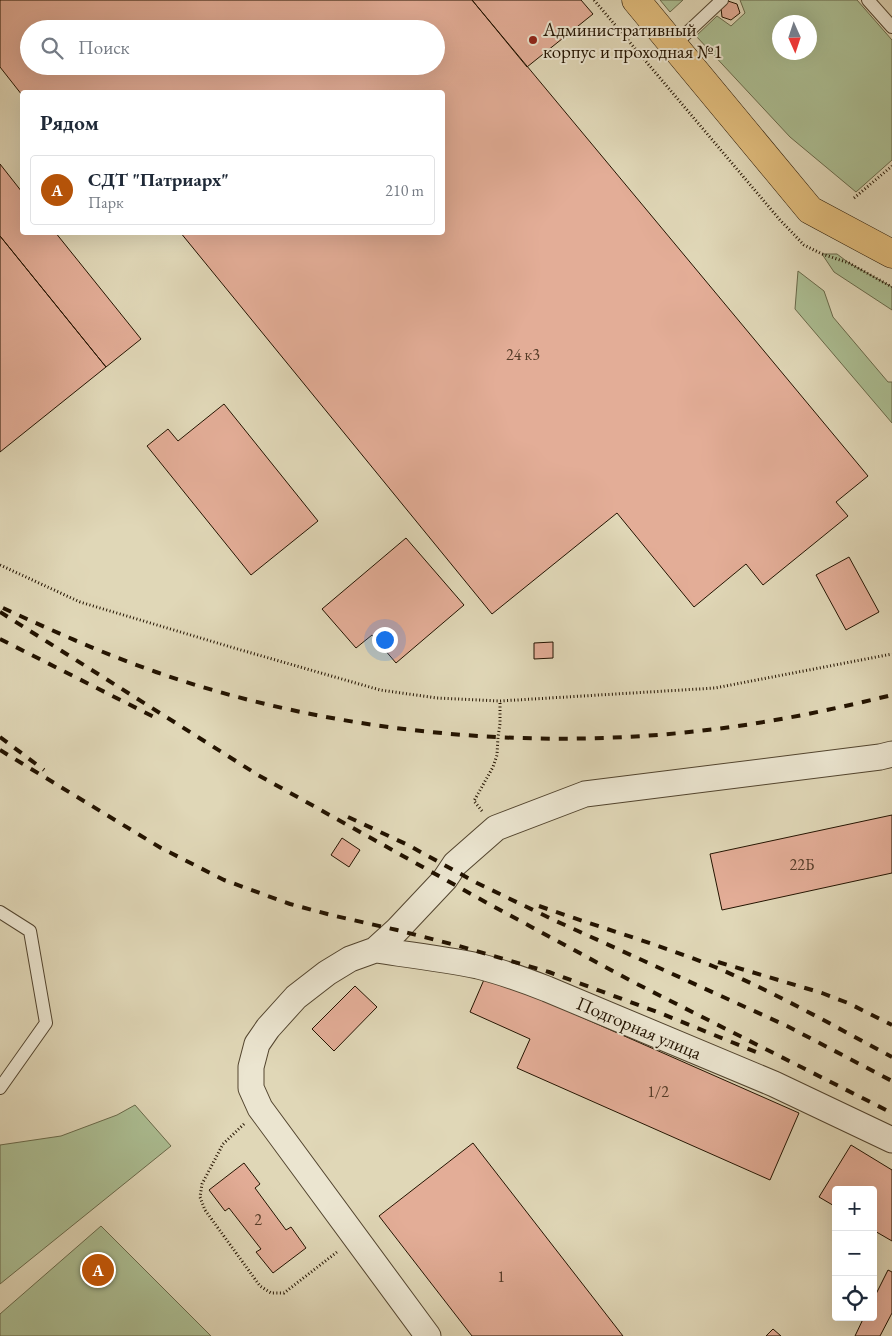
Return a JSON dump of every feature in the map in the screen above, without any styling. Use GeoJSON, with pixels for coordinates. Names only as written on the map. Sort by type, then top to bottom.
{"type":"FeatureCollection","features":[{"type":"Feature","properties":{"kind":"main road"},"geometry":{"type":"LineString","coordinates":[[636,0],[810,210],[892,254]]}},
{"type":"Feature","properties":{"kind":"street"},"geometry":{"type":"LineString","coordinates":[[428,1336],[260,1108],[251,1088],[251,1067],[257,1044],[268,1028],[296,997],[327,973],[350,959],[375,950],[397,930],[445,879],[455,864],[496,828],[585,794],[892,754]]}},
{"type":"Feature","properties":{"kind":"street","name":"Подгорная улица"},"geometry":{"type":"LineString","coordinates":[[375,950],[451,961],[514,976],[774,1084],[892,1140]]}},
{"type":"Feature","properties":{"kind":"lane"},"geometry":{"type":"LineString","coordinates":[[673,46],[722,0]]}},
{"type":"Feature","properties":{"kind":"lane"},"geometry":{"type":"LineString","coordinates":[[868,0],[892,28]]}},
{"type":"Feature","properties":{"kind":"lane"},"geometry":{"type":"LineString","coordinates":[[0,912],[30,931],[46,1023],[0,1088]]}},
{"type":"Feature","properties":{"kind":"path"},"geometry":{"type":"LineString","coordinates":[[854,198],[892,166]]}},
{"type":"Feature","properties":{"kind":"path"},"geometry":{"type":"LineString","coordinates":[[0,565],[80,602],[380,690],[436,698],[500,701],[715,688],[892,654]]}},
{"type":"Feature","properties":{"kind":"path"},"geometry":{"type":"LineString","coordinates":[[496,828],[474,801],[493,767],[497,755],[500,701]]}},
{"type":"Feature","properties":{"kind":"path"},"geometry":{"type":"LineString","coordinates":[[260,1108],[223,1144],[202,1184],[200,1197],[205,1210],[260,1286],[271,1294],[284,1293],[356,1238]]}},
{"type":"Feature","properties":{"kind":"green space"},"geometry":{"type":"Polygon","coordinates":[[[660,0],[683,0],[670,12],[660,0]]]}},
{"type":"Feature","properties":{"kind":"green space"},"geometry":{"type":"Polygon","coordinates":[[[740,0],[857,0],[892,40],[892,160],[856,192],[790,137],[696,36],[717,16],[731,26],[745,13],[740,0]]]}},
{"type":"Feature","properties":{"kind":"green space"},"geometry":{"type":"Polygon","coordinates":[[[822,254],[837,254],[849,263],[892,287],[892,310],[834,272],[822,254]]]}},
{"type":"Feature","properties":{"kind":"green space"},"geometry":{"type":"Polygon","coordinates":[[[798,271],[824,291],[833,317],[888,382],[892,382],[892,423],[795,309],[798,271]]]}},
{"type":"Feature","properties":{"kind":"green space"},"geometry":{"type":"Polygon","coordinates":[[[135,1105],[171,1146],[0,1284],[0,1145],[61,1136],[117,1115],[135,1105]]]}},
{"type":"Feature","properties":{"kind":"green space"},"geometry":{"type":"Polygon","coordinates":[[[101,1226],[211,1336],[0,1336],[0,1314],[101,1226]]]}},
{"type":"Feature","properties":{"kind":"building"},"geometry":{"type":"Polygon","coordinates":[[[0,0],[472,0],[868,476],[836,502],[848,516],[763,585],[746,564],[694,607],[617,513],[492,614],[182,235],[445,235],[445,90],[20,90],[20,92],[0,67],[0,0]]]}},
{"type":"Feature","properties":{"kind":"building","name":"Административный корпус и проходная №1"},"geometry":{"type":"Polygon","coordinates":[[[472,0],[581,0],[593,14],[527,67],[472,0]]]}},
{"type":"Feature","properties":{"kind":"building"},"geometry":{"type":"Polygon","coordinates":[[[728,1],[737,4],[740,13],[731,20],[722,17],[721,8],[728,1]]]}},
{"type":"Feature","properties":{"kind":"building"},"geometry":{"type":"Polygon","coordinates":[[[0,164],[20,189],[20,235],[57,235],[141,339],[106,367],[0,236],[0,164]]]}},
{"type":"Feature","properties":{"kind":"building"},"geometry":{"type":"Polygon","coordinates":[[[0,236],[106,367],[0,452],[0,236]]]}},
{"type":"Feature","properties":{"kind":"building"},"geometry":{"type":"Polygon","coordinates":[[[224,404],[318,521],[251,575],[147,446],[168,429],[178,441],[224,404]]]}},
{"type":"Feature","properties":{"kind":"building"},"geometry":{"type":"Polygon","coordinates":[[[406,538],[464,605],[396,663],[372,635],[356,648],[322,609],[406,538]]]}},
{"type":"Feature","properties":{"kind":"building"},"geometry":{"type":"Polygon","coordinates":[[[849,557],[879,612],[846,630],[816,575],[849,557]]]}},
{"type":"Feature","properties":{"kind":"building"},"geometry":{"type":"Polygon","coordinates":[[[553,642],[553,658],[534,659],[534,643],[553,642]]]}},
{"type":"Feature","properties":{"kind":"building"},"geometry":{"type":"Polygon","coordinates":[[[892,815],[892,873],[722,910],[710,854],[892,815]]]}},
{"type":"Feature","properties":{"kind":"building"},"geometry":{"type":"Polygon","coordinates":[[[342,838],[360,850],[349,867],[331,855],[342,838]]]}},
{"type":"Feature","properties":{"kind":"building"},"geometry":{"type":"Polygon","coordinates":[[[486,975],[799,1113],[770,1180],[517,1068],[530,1039],[470,1012],[486,975]]]}},
{"type":"Feature","properties":{"kind":"building"},"geometry":{"type":"Polygon","coordinates":[[[355,986],[377,1007],[334,1051],[312,1029],[355,986]]]}},
{"type":"Feature","properties":{"kind":"building"},"geometry":{"type":"Polygon","coordinates":[[[473,1143],[623,1336],[472,1336],[379,1216],[473,1143]]]}},
{"type":"Feature","properties":{"kind":"building"},"geometry":{"type":"Polygon","coordinates":[[[851,1145],[892,1170],[892,1241],[877,1232],[877,1186],[832,1186],[832,1205],[819,1197],[851,1145]]]}},
{"type":"Feature","properties":{"kind":"building"},"geometry":{"type":"Polygon","coordinates":[[[244,1163],[260,1184],[255,1188],[286,1230],[291,1227],[306,1248],[273,1273],[256,1252],[261,1249],[229,1208],[225,1211],[209,1190],[244,1163]]]}},
{"type":"Feature","properties":{"kind":"building"},"geometry":{"type":"Polygon","coordinates":[[[888,1270],[892,1272],[892,1313],[880,1336],[855,1336],[862,1321],[877,1321],[877,1292],[888,1270]]]}},
{"type":"Feature","properties":{"kind":"building"},"geometry":{"type":"Polygon","coordinates":[[[773,1329],[781,1336],[766,1336],[773,1329]]]}},
{"type":"Feature","properties":{"kind":"railway"},"geometry":{"type":"LineString","coordinates":[[3,608],[117,658],[222,693],[358,723],[428,732],[498,737],[569,739],[638,736],[753,724],[823,711],[892,695]]}},
{"type":"Feature","properties":{"kind":"railway"},"geometry":{"type":"LineString","coordinates":[[0,612],[258,775],[635,983],[892,1113]]}},
{"type":"Feature","properties":{"kind":"railway"},"geometry":{"type":"LineString","coordinates":[[0,639],[158,719]]}},
{"type":"Feature","properties":{"kind":"railway"},"geometry":{"type":"LineString","coordinates":[[0,737],[44,770]]}},
{"type":"Feature","properties":{"kind":"railway"},"geometry":{"type":"LineString","coordinates":[[0,750],[161,848],[224,880],[290,904],[459,946],[549,972],[660,1013],[761,1054]]}},
{"type":"Feature","properties":{"kind":"railway"},"geometry":{"type":"LineString","coordinates":[[348,817],[408,845],[477,883],[556,921],[787,1026],[892,1081]]}},
{"type":"Feature","properties":{"kind":"railway"},"geometry":{"type":"LineString","coordinates":[[539,906],[715,967],[783,999],[892,1057]]}},
{"type":"Feature","properties":{"kind":"railway"},"geometry":{"type":"LineString","coordinates":[[718,962],[822,993],[848,1003],[892,1025]]}},
{"type":"Feature","properties":{"kind":"place","name":"Административный корпус и проходная №1"},"geometry":{"type":"Point","coordinates":[533,40]}},
{"type":"Feature","properties":{"kind":"place","name":"СДТ \"Патриарх\""},"geometry":{"type":"Point","coordinates":[98,1270]}}]}
